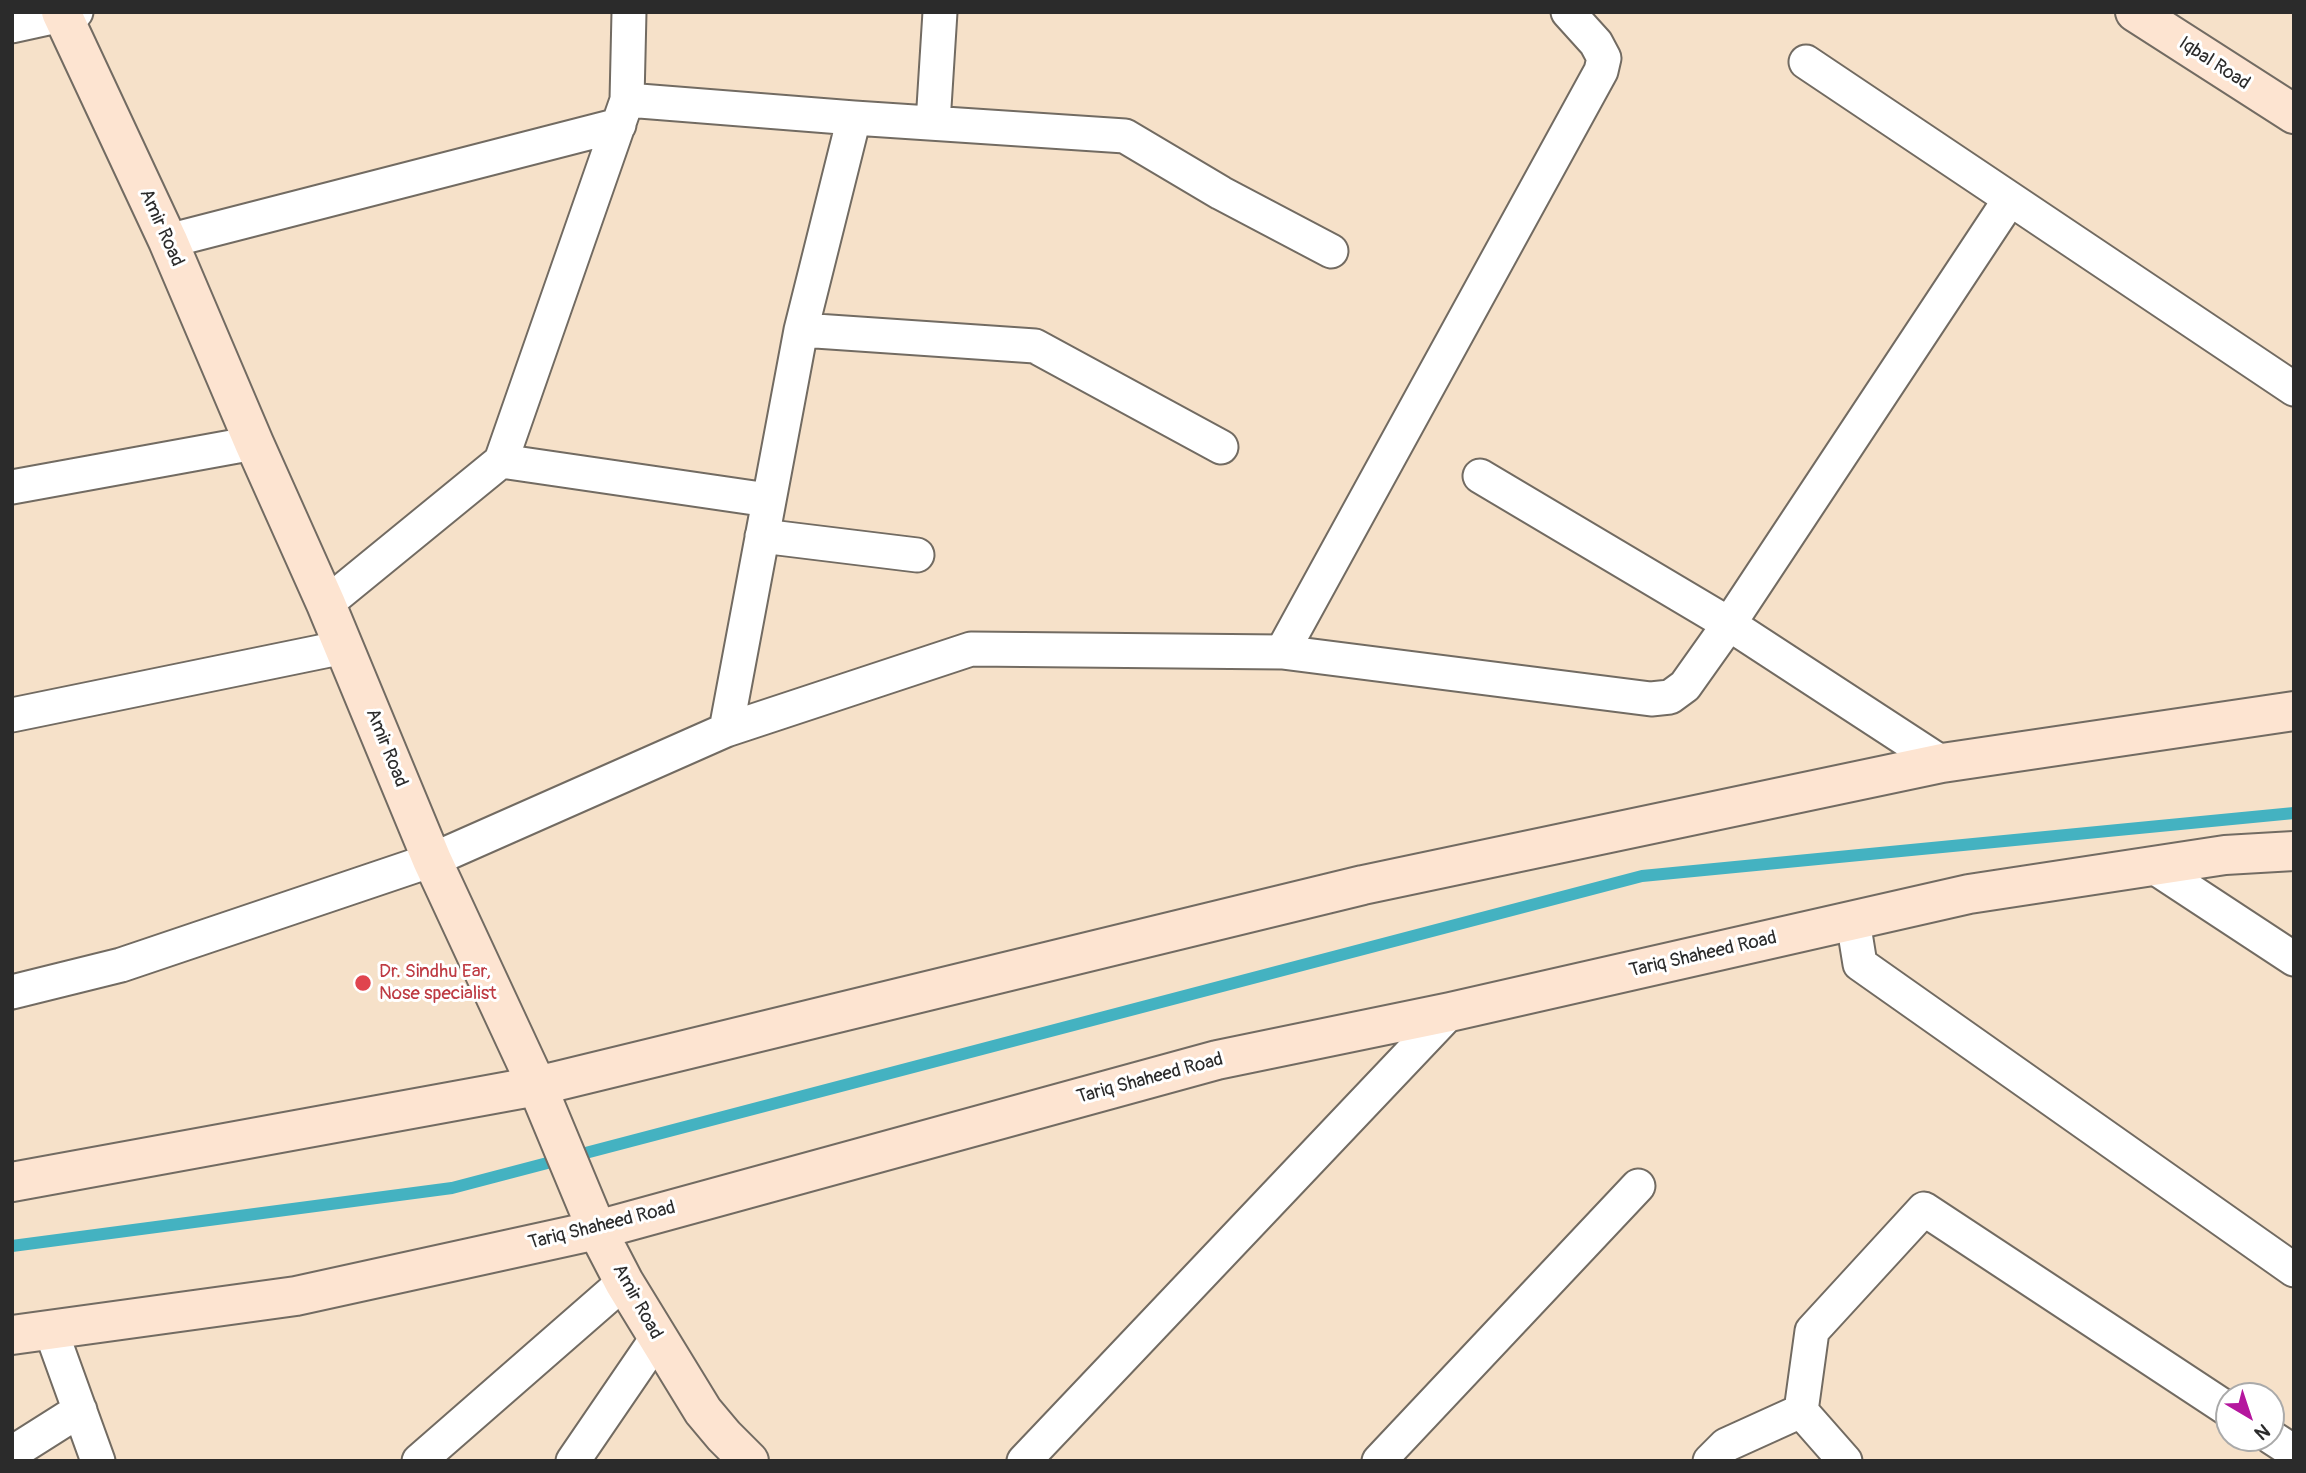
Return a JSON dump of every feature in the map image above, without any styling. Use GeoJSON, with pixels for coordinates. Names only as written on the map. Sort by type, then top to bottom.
{"type":"FeatureCollection","features":[{"type":"Feature","properties":{"kind":"main road","name":"Iqbal Road"},"geometry":{"type":"LineString","coordinates":[[2135,12],[2294,114]]}},
{"type":"Feature","properties":{"kind":"main road","name":"Amir Road"},"geometry":{"type":"LineString","coordinates":[[67,13],[326,604],[432,860],[540,1094],[593,1219],[624,1282],[703,1411],[750,1461]]}},
{"type":"Feature","properties":{"kind":"main road"},"geometry":{"type":"LineString","coordinates":[[12,1182],[540,1094],[1363,885],[1942,763],[2294,711]]}},
{"type":"Feature","properties":{"kind":"main road","name":"Tariq Shaheed Road"},"geometry":{"type":"LineString","coordinates":[[12,1335],[296,1296],[1217,1060],[1450,1012],[1969,894],[2225,855],[2294,851]]}},
{"type":"Feature","properties":{"kind":"street"},"geometry":{"type":"LineString","coordinates":[[326,604],[501,461],[623,113],[629,12]]}},
{"type":"Feature","properties":{"kind":"street"},"geometry":{"type":"LineString","coordinates":[[933,123],[940,12]]}},
{"type":"Feature","properties":{"kind":"street"},"geometry":{"type":"LineString","coordinates":[[1282,652],[1601,71],[1604,58],[1595,43],[1568,12]]}},
{"type":"Feature","properties":{"kind":"street"},"geometry":{"type":"LineString","coordinates":[[12,26],[67,13]]}},
{"type":"Feature","properties":{"kind":"street"},"geometry":{"type":"LineString","coordinates":[[1806,62],[2294,388]]}},
{"type":"Feature","properties":{"kind":"street"},"geometry":{"type":"LineString","coordinates":[[168,241],[623,113],[854,118],[1125,136],[1221,193],[1331,251]]}},
{"type":"Feature","properties":{"kind":"street"},"geometry":{"type":"LineString","coordinates":[[726,730],[801,330],[854,118]]}},
{"type":"Feature","properties":{"kind":"street"},"geometry":{"type":"LineString","coordinates":[[12,992],[121,965],[432,860],[726,730],[971,649],[1282,652],[1651,699],[1670,697],[1685,686],[1729,624],[2010,199]]}},
{"type":"Feature","properties":{"kind":"street"},"geometry":{"type":"LineString","coordinates":[[801,330],[1035,346],[1221,447]]}},
{"type":"Feature","properties":{"kind":"street"},"geometry":{"type":"LineString","coordinates":[[12,487],[254,443]]}},
{"type":"Feature","properties":{"kind":"street"},"geometry":{"type":"LineString","coordinates":[[501,461],[768,500]]}},
{"type":"Feature","properties":{"kind":"street"},"geometry":{"type":"LineString","coordinates":[[1480,476],[1729,624],[1942,763]]}},
{"type":"Feature","properties":{"kind":"street"},"geometry":{"type":"LineString","coordinates":[[762,536],[917,555]]}},
{"type":"Feature","properties":{"kind":"street"},"geometry":{"type":"LineString","coordinates":[[12,715],[344,647]]}},
{"type":"Feature","properties":{"kind":"street"},"geometry":{"type":"LineString","coordinates":[[2151,865],[2294,959]]}},
{"type":"Feature","properties":{"kind":"street"},"geometry":{"type":"LineString","coordinates":[[1853,921],[1860,964],[2294,1270]]}},
{"type":"Feature","properties":{"kind":"street"},"geometry":{"type":"LineString","coordinates":[[1024,1461],[1450,1012]]}},
{"type":"Feature","properties":{"kind":"street"},"geometry":{"type":"LineString","coordinates":[[1379,1461],[1638,1186]]}},
{"type":"Feature","properties":{"kind":"street"},"geometry":{"type":"LineString","coordinates":[[1845,1461],[1801,1411],[1812,1331],[1924,1209],[2215,1401]]}},
{"type":"Feature","properties":{"kind":"street"},"geometry":{"type":"LineString","coordinates":[[419,1461],[624,1282]]}},
{"type":"Feature","properties":{"kind":"street"},"geometry":{"type":"LineString","coordinates":[[51,1331],[99,1461]]}},
{"type":"Feature","properties":{"kind":"street"},"geometry":{"type":"LineString","coordinates":[[573,1461],[657,1338]]}},
{"type":"Feature","properties":{"kind":"street"},"geometry":{"type":"LineString","coordinates":[[12,1453],[80,1410]]}},
{"type":"Feature","properties":{"kind":"street"},"geometry":{"type":"LineString","coordinates":[[1710,1461],[1726,1445],[1801,1411]]}},
{"type":"Feature","properties":{"kind":"waterway"},"geometry":{"type":"LineString","coordinates":[[12,1246],[452,1188],[1642,876],[2294,813]]}},
{"type":"Feature","properties":{"kind":"place","name":"Dr. Sindhu Ear, Nose specialist"},"geometry":{"type":"Point","coordinates":[363,983]}}]}
